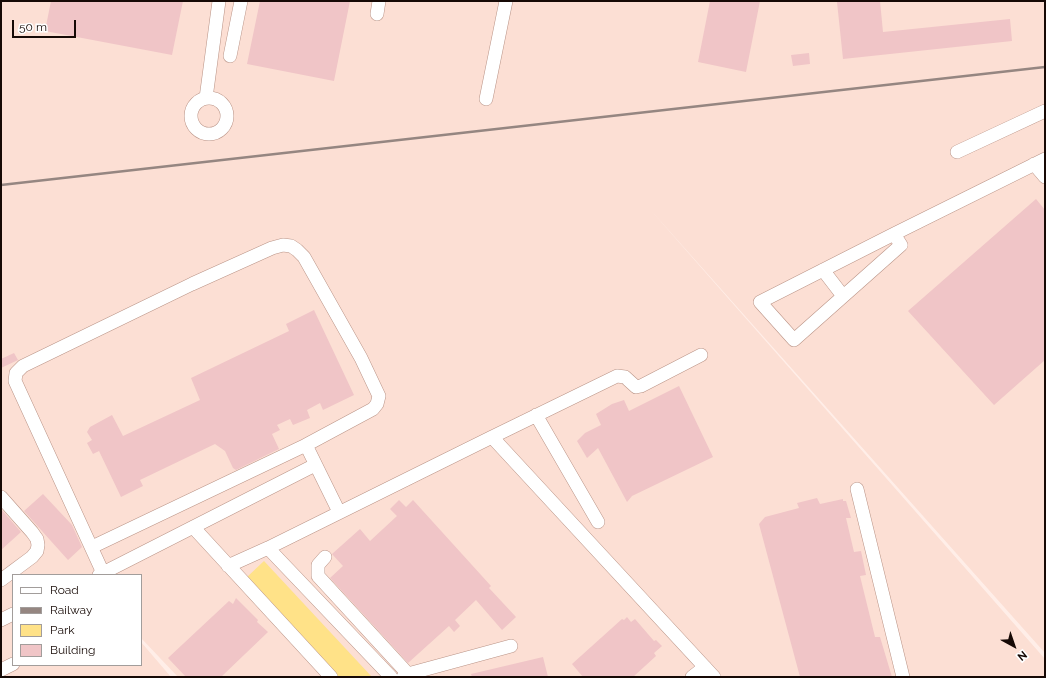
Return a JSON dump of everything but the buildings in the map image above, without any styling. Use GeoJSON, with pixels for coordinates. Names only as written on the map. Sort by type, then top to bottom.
{"type":"FeatureCollection","features":[{"type":"Feature","properties":{"kind":"street"},"geometry":{"type":"LineString","coordinates":[[206,98],[219,1]]}},
{"type":"Feature","properties":{"kind":"street"},"geometry":{"type":"LineString","coordinates":[[230,56],[241,1]]}},
{"type":"Feature","properties":{"kind":"street"},"geometry":{"type":"LineString","coordinates":[[486,99],[506,1]]}},
{"type":"Feature","properties":{"kind":"street"},"geometry":{"type":"LineString","coordinates":[[957,152],[1045,111]]}},
{"type":"Feature","properties":{"kind":"street"},"geometry":{"type":"LineString","coordinates":[[894,234],[901,245],[794,340],[760,302],[894,234],[1040,162],[1045,177]]}},
{"type":"Feature","properties":{"kind":"street"},"geometry":{"type":"LineString","coordinates":[[92,548],[306,445],[372,409],[377,404],[379,396],[361,358],[304,257],[291,246],[283,245],[272,248],[192,284],[23,366],[16,373],[16,381],[92,548],[101,574],[315,465]]}},
{"type":"Feature","properties":{"kind":"street"},"geometry":{"type":"LineString","coordinates":[[822,270],[843,296]]}},
{"type":"Feature","properties":{"kind":"street"},"geometry":{"type":"LineString","coordinates":[[228,566],[268,548],[617,376],[625,377],[636,387],[641,386],[701,355]]}},
{"type":"Feature","properties":{"kind":"street"},"geometry":{"type":"LineString","coordinates":[[536,415],[598,522]]}},
{"type":"Feature","properties":{"kind":"street"},"geometry":{"type":"LineString","coordinates":[[492,437],[709,672],[692,677]]}},
{"type":"Feature","properties":{"kind":"street"},"geometry":{"type":"LineString","coordinates":[[306,445],[339,512]]}},
{"type":"Feature","properties":{"kind":"street"},"geometry":{"type":"LineString","coordinates":[[858,489],[903,677]]}},
{"type":"Feature","properties":{"kind":"street"},"geometry":{"type":"LineString","coordinates":[[1,497],[32,532],[37,539],[38,545],[37,551],[32,557],[1,580]]}},
{"type":"Feature","properties":{"kind":"street"},"geometry":{"type":"LineString","coordinates":[[193,527],[331,677]]}},
{"type":"Feature","properties":{"kind":"street"},"geometry":{"type":"LineString","coordinates":[[268,548],[391,677]]}},
{"type":"Feature","properties":{"kind":"street"},"geometry":{"type":"LineString","coordinates":[[326,557],[318,565],[318,576],[406,675],[511,646]]}},
{"type":"Feature","properties":{"kind":"street"},"geometry":{"type":"LineString","coordinates":[[1,620],[12,614]]}},
{"type":"Feature","properties":{"kind":"street"},"geometry":{"type":"LineString","coordinates":[[1,670],[12,664]]}},
{"type":"Feature","properties":{"kind":"shaded area"},"geometry":{"type":"Polygon","coordinates":[[[1,1],[1045,1],[1045,653],[648,207],[1045,659],[1045,677],[178,677],[142,639],[142,574],[12,574],[12,666],[142,666],[142,643],[171,677],[1,677],[1,1]]]}},
{"type":"Feature","properties":{"kind":"green space"},"geometry":{"type":"Polygon","coordinates":[[[264,561],[372,677],[338,677],[246,578],[264,561]]]}},
{"type":"Feature","properties":{"kind":"railway"},"geometry":{"type":"LineString","coordinates":[[1,185],[1045,67]]}}]}
